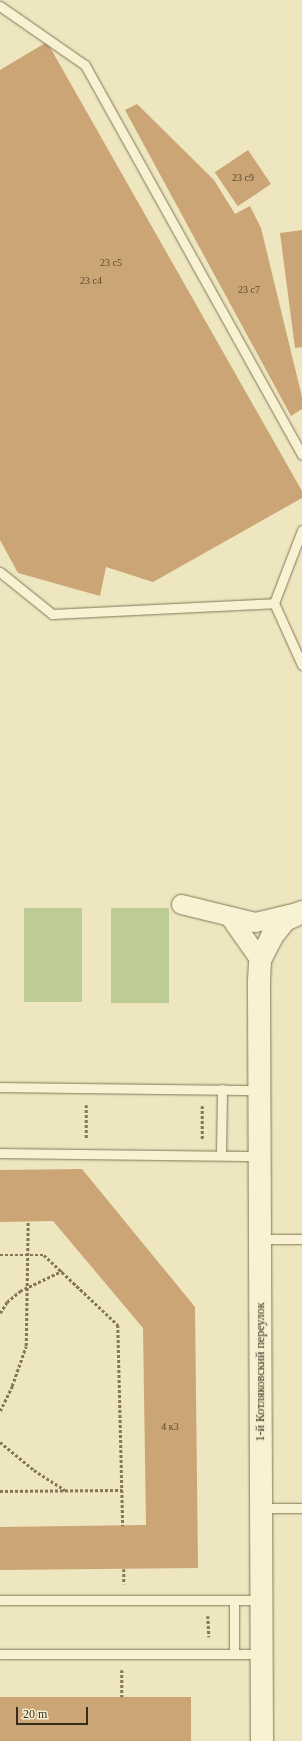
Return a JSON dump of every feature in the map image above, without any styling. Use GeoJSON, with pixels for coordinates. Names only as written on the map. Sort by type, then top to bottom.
{"type":"FeatureCollection","features":[{"type":"Feature","properties":{"kind":"street"},"geometry":{"type":"LineString","coordinates":[[181,904],[255,922],[302,912]]}},
{"type":"Feature","properties":{"kind":"street"},"geometry":{"type":"LineString","coordinates":[[230,917],[260,960],[272,936],[285,920],[302,912]]}},
{"type":"Feature","properties":{"kind":"street","name":"1-й Котляковский переулок"},"geometry":{"type":"LineString","coordinates":[[260,960],[262,1741]]}},
{"type":"Feature","properties":{"kind":"lane"},"geometry":{"type":"LineString","coordinates":[[0,6],[84,65],[302,455]]}},
{"type":"Feature","properties":{"kind":"lane"},"geometry":{"type":"LineString","coordinates":[[302,530],[274,603],[302,666]]}},
{"type":"Feature","properties":{"kind":"lane"},"geometry":{"type":"LineString","coordinates":[[0,572],[52,614],[274,603]]}},
{"type":"Feature","properties":{"kind":"lane"},"geometry":{"type":"LineString","coordinates":[[0,1087],[260,1090]]}},
{"type":"Feature","properties":{"kind":"lane"},"geometry":{"type":"LineString","coordinates":[[221,1155],[222,1089]]}},
{"type":"Feature","properties":{"kind":"lane"},"geometry":{"type":"LineString","coordinates":[[0,1153],[260,1156]]}},
{"type":"Feature","properties":{"kind":"lane"},"geometry":{"type":"LineString","coordinates":[[260,1239],[302,1239]]}},
{"type":"Feature","properties":{"kind":"lane"},"geometry":{"type":"LineString","coordinates":[[261,1508],[302,1508]]}},
{"type":"Feature","properties":{"kind":"lane"},"geometry":{"type":"LineString","coordinates":[[0,1600],[261,1600]]}},
{"type":"Feature","properties":{"kind":"lane"},"geometry":{"type":"LineString","coordinates":[[234,1600],[234,1654]]}},
{"type":"Feature","properties":{"kind":"lane"},"geometry":{"type":"LineString","coordinates":[[0,1654],[261,1654]]}},
{"type":"Feature","properties":{"kind":"path"},"geometry":{"type":"LineString","coordinates":[[86,1154],[87,1088]]}},
{"type":"Feature","properties":{"kind":"path"},"geometry":{"type":"LineString","coordinates":[[202,1155],[203,1089]]}},
{"type":"Feature","properties":{"kind":"path"},"geometry":{"type":"LineString","coordinates":[[0,1410],[12,1386],[26,1346],[28,1222]]}},
{"type":"Feature","properties":{"kind":"path"},"geometry":{"type":"LineString","coordinates":[[0,1255],[44,1255],[118,1325],[123,1526]]}},
{"type":"Feature","properties":{"kind":"path"},"geometry":{"type":"LineString","coordinates":[[0,1313],[7,1302],[27,1288],[62,1271]]}},
{"type":"Feature","properties":{"kind":"path"},"geometry":{"type":"LineString","coordinates":[[0,1442],[34,1470],[66,1491]]}},
{"type":"Feature","properties":{"kind":"path"},"geometry":{"type":"LineString","coordinates":[[0,1491],[122,1490]]}},
{"type":"Feature","properties":{"kind":"path"},"geometry":{"type":"LineString","coordinates":[[208,1600],[209,1654]]}},
{"type":"Feature","properties":{"kind":"path"},"geometry":{"type":"LineString","coordinates":[[121,1654],[122,1697]]}},
{"type":"Feature","properties":{"kind":"green space"},"geometry":{"type":"Polygon","coordinates":[[[24,908],[82,908],[82,1002],[24,1002],[24,908]]]}},
{"type":"Feature","properties":{"kind":"green space"},"geometry":{"type":"Polygon","coordinates":[[[111,908],[169,908],[169,1003],[111,1003],[111,908]]]}},
{"type":"Feature","properties":{"kind":"building"},"geometry":{"type":"Polygon","coordinates":[[[47,42],[302,491],[302,498],[153,582],[106,567],[100,596],[18,573],[0,540],[0,70],[47,42]]]}},
{"type":"Feature","properties":{"kind":"building"},"geometry":{"type":"Polygon","coordinates":[[[137,104],[214,180],[235,214],[250,206],[261,228],[302,397],[302,409],[291,416],[125,110],[137,104]]]}},
{"type":"Feature","properties":{"kind":"building"},"geometry":{"type":"Polygon","coordinates":[[[248,150],[271,184],[238,206],[215,172],[248,150]]]}},
{"type":"Feature","properties":{"kind":"building"},"geometry":{"type":"Polygon","coordinates":[[[302,230],[302,347],[295,348],[280,233],[302,230]]]}},
{"type":"Feature","properties":{"kind":"building"},"geometry":{"type":"Polygon","coordinates":[[[82,1169],[195,1307],[198,1568],[0,1570],[0,1527],[146,1525],[143,1328],[53,1221],[0,1222],[0,1170],[82,1169]]]}},
{"type":"Feature","properties":{"kind":"building"},"geometry":{"type":"Polygon","coordinates":[[[0,1697],[191,1697],[191,1741],[0,1741],[0,1697]]]}}]}
